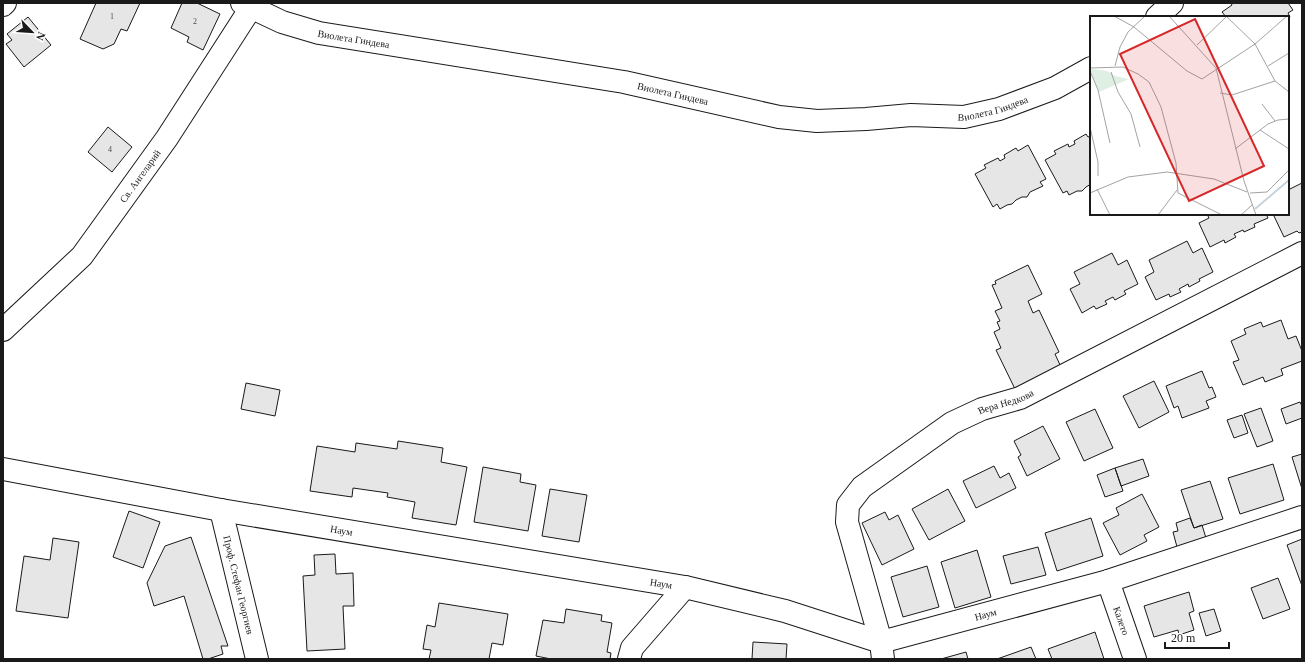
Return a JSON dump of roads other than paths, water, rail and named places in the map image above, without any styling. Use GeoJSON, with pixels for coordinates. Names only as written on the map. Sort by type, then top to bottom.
{"type":"FeatureCollection","features":[{"type":"Feature","properties":{"kind":"street"},"geometry":{"type":"LineString","coordinates":[[1158,16],[1172,3]]}},
{"type":"Feature","properties":{"kind":"street","name":"Виолета Гиндева"},"geometry":{"type":"LineString","coordinates":[[250,5],[282,22],[319,33],[624,82],[779,117],[817,121],[866,119],[910,114],[964,117],[999,110],[1055,88],[1090,69]]}},
{"type":"Feature","properties":{"kind":"street","name":"Св. Ангеларий"},"geometry":{"type":"LineString","coordinates":[[3,330],[82,256],[167,138],[250,5]]}},
{"type":"Feature","properties":{"kind":"street","name":"Вера Недкова"},"geometry":{"type":"LineString","coordinates":[[882,651],[847,522],[848,505],[862,487],[952,423],[982,409],[1020,398],[1302,253]]}},
{"type":"Feature","properties":{"kind":"street","name":"Наум"},"geometry":{"type":"LineString","coordinates":[[3,469],[221,510],[684,587],[785,611],[882,651],[1108,581],[1302,518]]}},
{"type":"Feature","properties":{"kind":"street","name":"Проф. Стефан Георгиев"},"geometry":{"type":"LineString","coordinates":[[221,510],[257,659]]}},
{"type":"Feature","properties":{"kind":"street","name":"Калето"},"geometry":{"type":"LineString","coordinates":[[1108,581],[1136,659]]}},
{"type":"Feature","properties":{"kind":"street"},"geometry":{"type":"LineString","coordinates":[[629,659],[632,648],[684,587]]}}]}
